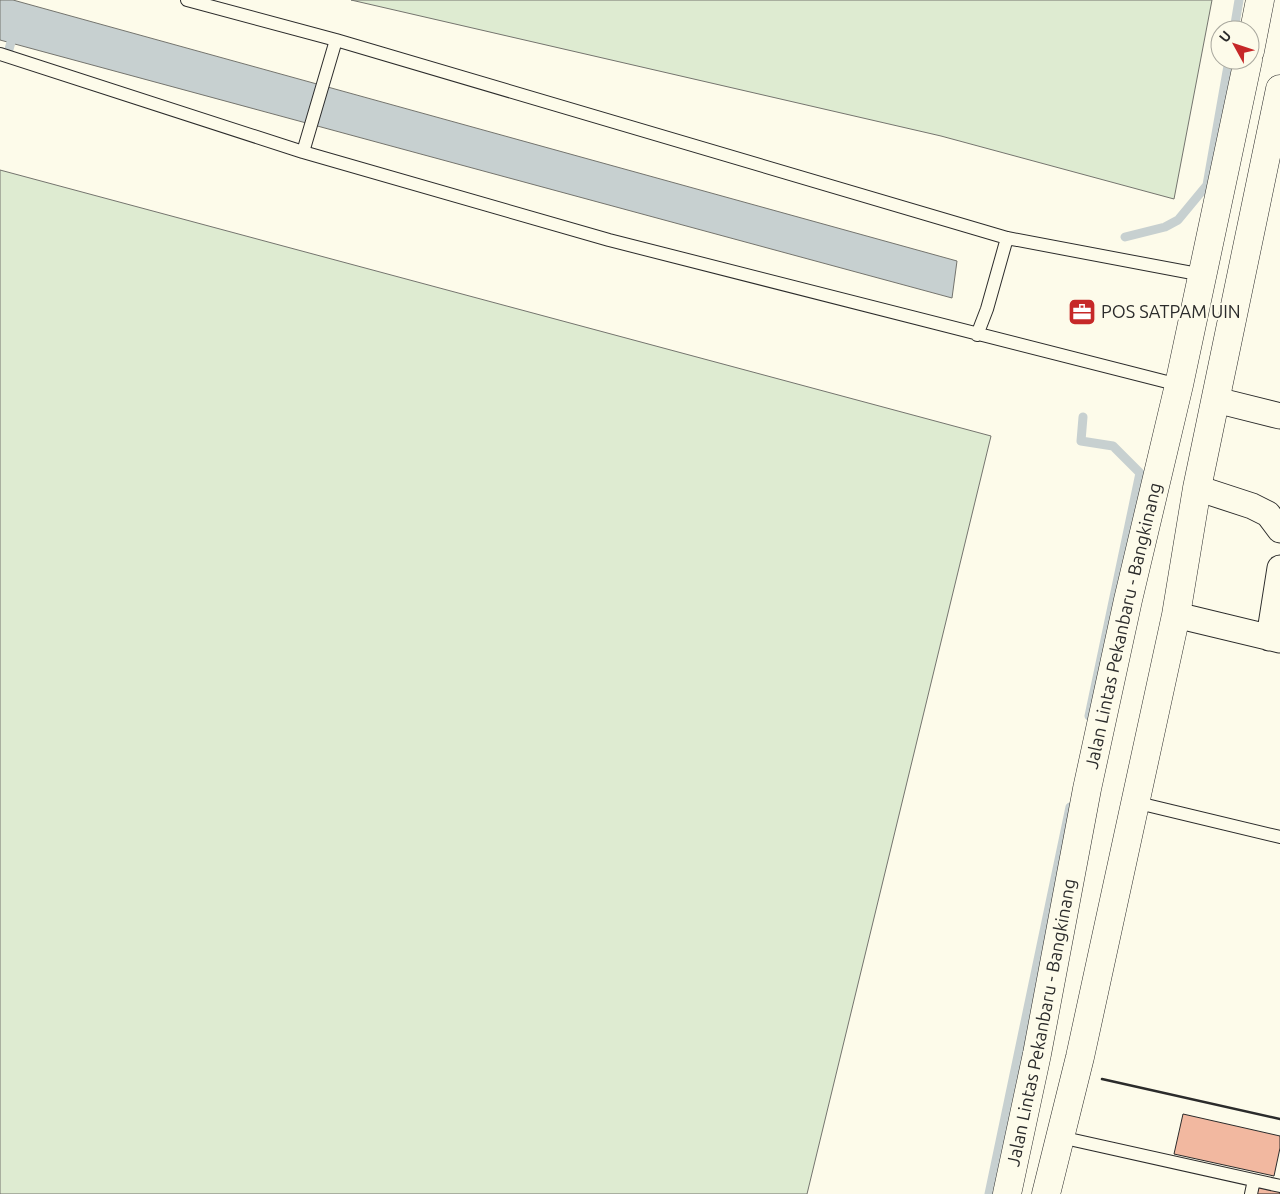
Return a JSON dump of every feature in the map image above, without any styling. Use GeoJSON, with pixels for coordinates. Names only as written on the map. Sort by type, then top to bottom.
{"type":"FeatureCollection","features":[{"type":"Feature","properties":{"kind":"highway"},"geometry":{"type":"LineString","coordinates":[[1256,20],[1260,0]]}},
{"type":"Feature","properties":{"kind":"highway","name":"Jalan Lintas Pekanbaru - Bangkinang"},"geometry":{"type":"LineString","coordinates":[[1007,1194],[1037,1054],[1086,790],[1128,600],[1179,385],[1246,70]]}},
{"type":"Feature","properties":{"kind":"highway"},"geometry":{"type":"LineString","coordinates":[[1046,1194],[1080,1057],[1176,615],[1197,488],[1276,125],[1280,89]]}},
{"type":"Feature","properties":{"kind":"highway"},"geometry":{"type":"LineString","coordinates":[[1037,1054],[1045,1060],[1059,1064],[1068,1063],[1080,1057]]}},
{"type":"Feature","properties":{"kind":"highway"},"geometry":{"type":"LineString","coordinates":[[1020,1132],[1032,1121],[1041,1119],[1050,1121],[1061,1134]]}},
{"type":"Feature","properties":{"kind":"street"},"geometry":{"type":"LineString","coordinates":[[1216,400],[1280,416]]}},
{"type":"Feature","properties":{"kind":"street"},"geometry":{"type":"LineString","coordinates":[[1197,488],[1268,514],[1280,530]]}},
{"type":"Feature","properties":{"kind":"street"},"geometry":{"type":"LineString","coordinates":[[1176,615],[1274,639],[1280,568]]}},
{"type":"Feature","properties":{"kind":"lane"},"geometry":{"type":"LineString","coordinates":[[187,0],[336,40],[1006,238],[1202,275]]}},
{"type":"Feature","properties":{"kind":"lane"},"geometry":{"type":"LineString","coordinates":[[303,152],[336,40]]}},
{"type":"Feature","properties":{"kind":"lane"},"geometry":{"type":"LineString","coordinates":[[0,54],[303,152],[609,240],[1179,385]]}},
{"type":"Feature","properties":{"kind":"lane"},"geometry":{"type":"LineString","coordinates":[[977,335],[1002,260],[1006,238]]}},
{"type":"Feature","properties":{"kind":"lane"},"geometry":{"type":"LineString","coordinates":[[1134,802],[1280,837]]}},
{"type":"Feature","properties":{"kind":"lane"},"geometry":{"type":"LineString","coordinates":[[1061,1134],[1280,1186]]}},
{"type":"Feature","properties":{"kind":"lane"},"geometry":{"type":"LineString","coordinates":[[1251,1194],[1254,1180]]}},
{"type":"Feature","properties":{"kind":"green space"},"geometry":{"type":"Polygon","coordinates":[[[351,0],[1212,0],[1174,199],[941,136],[351,0]]]}},
{"type":"Feature","properties":{"kind":"green space"},"geometry":{"type":"Polygon","coordinates":[[[0,170],[991,436],[807,1194],[0,1194],[0,170]]]}},
{"type":"Feature","properties":{"kind":"shaded area"},"geometry":{"type":"Polygon","coordinates":[[[0,0],[13,0],[957,261],[952,298],[0,40],[0,0]]]}},
{"type":"Feature","properties":{"kind":"building"},"geometry":{"type":"Polygon","coordinates":[[[1183,1114],[1280,1136],[1280,1148],[1274,1176],[1174,1154],[1183,1114]]]}},
{"type":"Feature","properties":{"kind":"building"},"geometry":{"type":"Polygon","coordinates":[[[1259,1186],[1280,1190],[1280,1194],[1257,1194],[1259,1186]]]}},
{"type":"Feature","properties":{"kind":"waterway"},"geometry":{"type":"LineString","coordinates":[[1236,20],[1239,0]]}},
{"type":"Feature","properties":{"kind":"waterway"},"geometry":{"type":"LineString","coordinates":[[7,56],[14,32]]}},
{"type":"Feature","properties":{"kind":"waterway"},"geometry":{"type":"LineString","coordinates":[[1125,237],[1165,227],[1178,220],[1207,185],[1227,70]]}},
{"type":"Feature","properties":{"kind":"waterway"},"geometry":{"type":"LineString","coordinates":[[1083,417],[1081,441],[1113,446],[1140,473],[1089,716]]}},
{"type":"Feature","properties":{"kind":"waterway"},"geometry":{"type":"LineString","coordinates":[[989,1194],[1070,807]]}},
{"type":"Feature","properties":{"kind":"wall"},"geometry":{"type":"LineString","coordinates":[[1102,1079],[1280,1119]]}},
{"type":"Feature","properties":{"kind":"place","name":"POS SATPAM UIN"},"geometry":{"type":"Point","coordinates":[1082,312]}}]}
